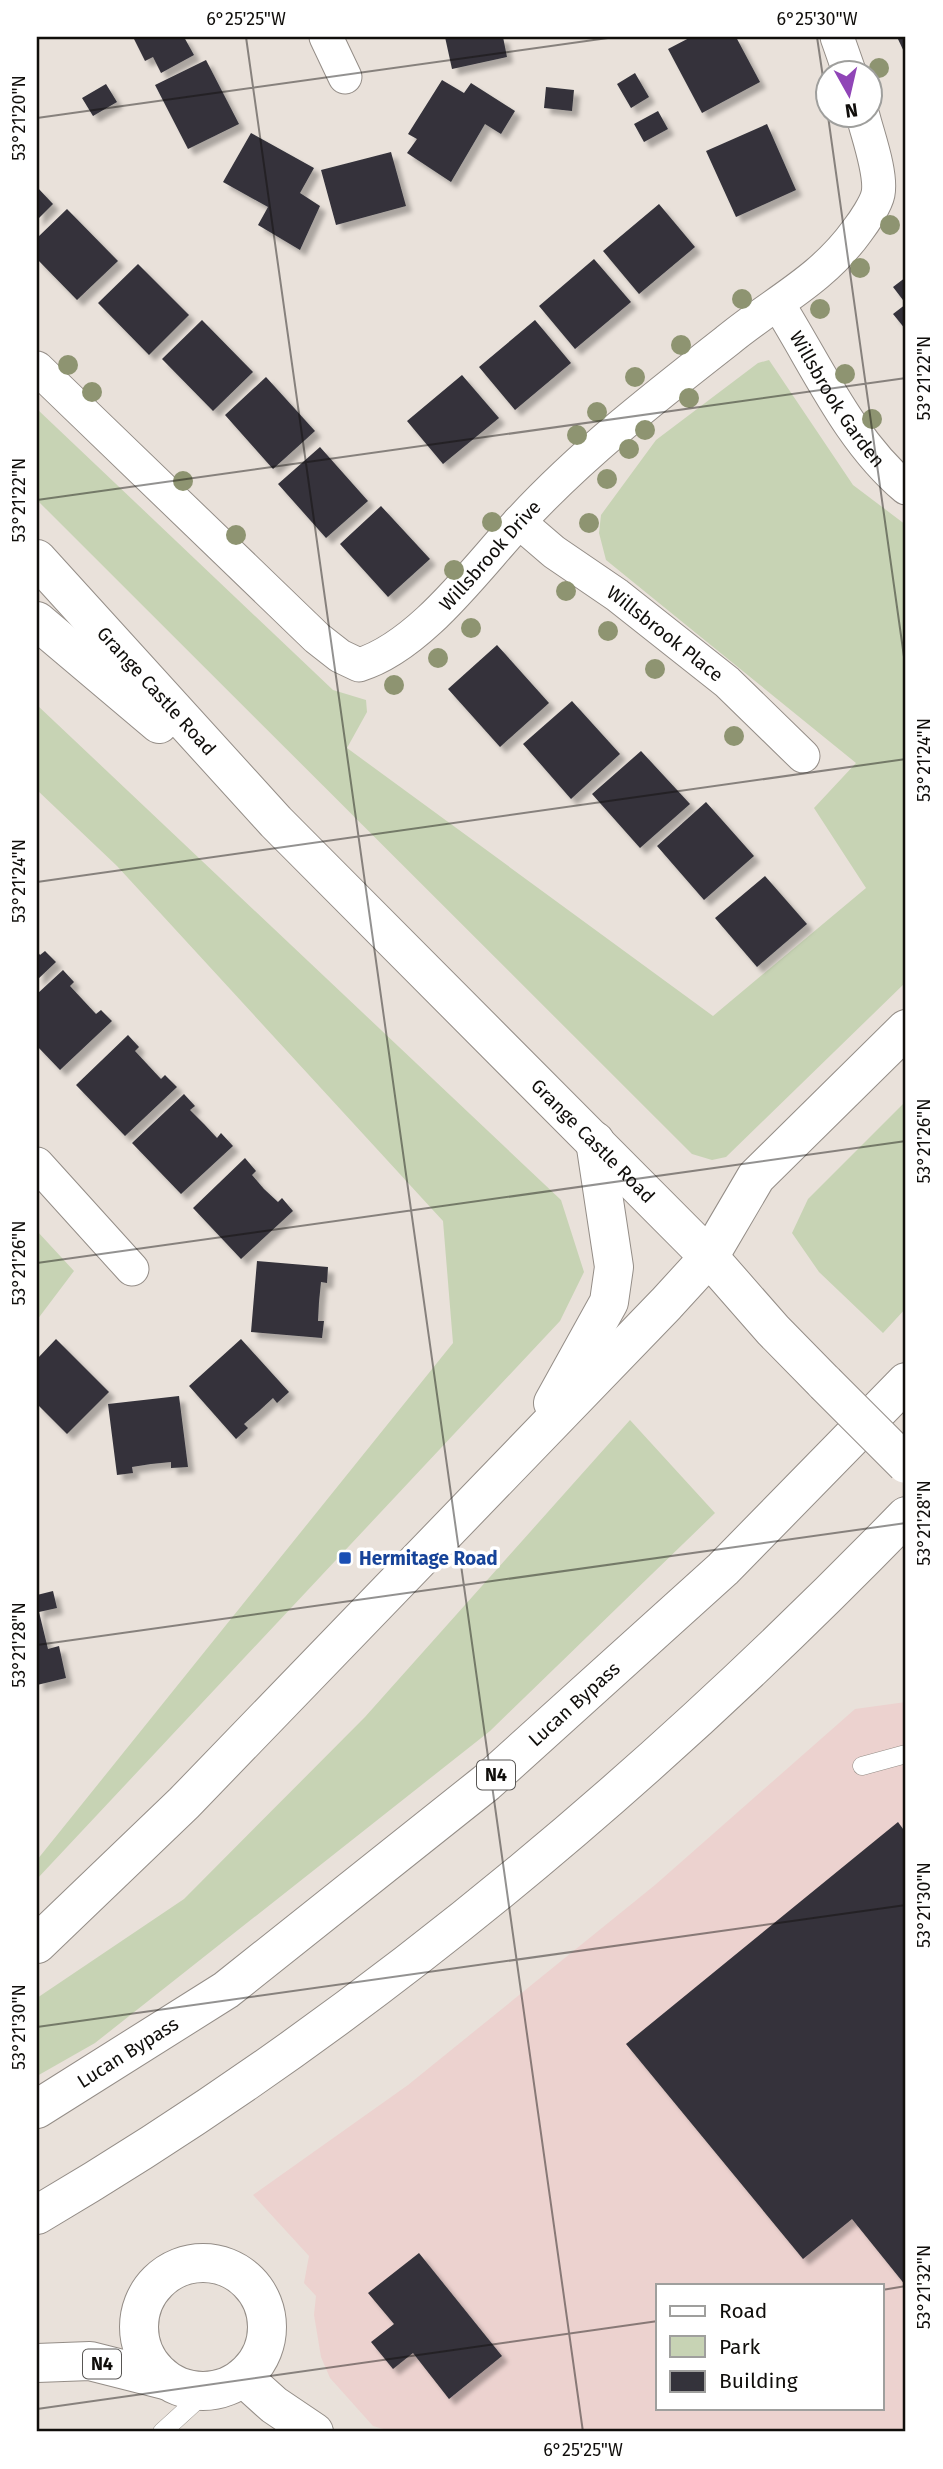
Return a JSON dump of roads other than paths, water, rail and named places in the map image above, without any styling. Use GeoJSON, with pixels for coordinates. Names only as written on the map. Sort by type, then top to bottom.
{"type":"FeatureCollection","features":[{"type":"Feature","properties":{"kind":"main road","name":"Grange Castle Road"},"geometry":{"type":"LineString","coordinates":[[37,559],[276,822],[709,1257],[773,1330],[906,1464]]}},
{"type":"Feature","properties":{"kind":"main road","name":"Grange Castle Road"},"geometry":{"type":"LineString","coordinates":[[37,621],[276,822]]}},
{"type":"Feature","properties":{"kind":"main road"},"geometry":{"type":"LineString","coordinates":[[37,1944],[184,1803],[527,1451],[709,1257],[756,1177],[906,1029]]}},
{"type":"Feature","properties":{"kind":"main road"},"geometry":{"type":"LineString","coordinates":[[527,1451],[609,1302],[614,1267],[595,1141]]}},
{"type":"Feature","properties":{"kind":"main road","name":"Lucan Bypass"},"geometry":{"type":"LineString","coordinates":[[37,2109],[226,1990],[486,1783],[723,1569],[906,1381]]}},
{"type":"Feature","properties":{"kind":"main road"},"geometry":{"type":"LineString","coordinates":[[37,2215],[100,2178],[228,2094],[352,2006],[473,1913],[591,1816],[705,1715],[906,1516]]}},
{"type":"Feature","properties":{"kind":"main road"},"geometry":{"type":"LineString","coordinates":[[208,2263],[228,2267],[246,2278],[259,2294],[266,2311],[269,2330],[257,2365],[244,2378],[226,2388],[206,2392],[184,2389],[165,2380],[150,2365],[141,2346],[139,2326],[142,2305],[152,2287],[168,2273],[187,2264],[208,2263]]}},
{"type":"Feature","properties":{"kind":"main road","name":"N4"},"geometry":{"type":"LineString","coordinates":[[37,2363],[90,2361],[165,2380]]}},
{"type":"Feature","properties":{"kind":"main road"},"geometry":{"type":"LineString","coordinates":[[244,2378],[274,2405],[314,2432]]}},
{"type":"Feature","properties":{"kind":"street"},"geometry":{"type":"LineString","coordinates":[[326,37],[345,77]]}},
{"type":"Feature","properties":{"kind":"street"},"geometry":{"type":"LineString","coordinates":[[837,37],[845,60]]}},
{"type":"Feature","properties":{"kind":"street","name":"Willsbrook Drive"},"geometry":{"type":"LineString","coordinates":[[37,368],[311,633],[340,656],[359,665],[380,658],[455,597],[519,522],[575,465],[623,423],[727,340],[810,282],[858,230],[878,194],[874,158],[867,130]]}},
{"type":"Feature","properties":{"kind":"street","name":"Willsbrook Garden"},"geometry":{"type":"LineString","coordinates":[[778,304],[839,406],[889,473],[906,488]]}},
{"type":"Feature","properties":{"kind":"street","name":"Willsbrook Place"},"geometry":{"type":"LineString","coordinates":[[519,522],[554,552],[617,596],[727,682],[803,755]]}},
{"type":"Feature","properties":{"kind":"street"},"geometry":{"type":"LineString","coordinates":[[37,1164],[132,1269]]}},
{"type":"Feature","properties":{"kind":"lane"},"geometry":{"type":"LineString","coordinates":[[862,1766],[906,1754]]}},
{"type":"Feature","properties":{"kind":"lane"},"geometry":{"type":"LineString","coordinates":[[162,2432],[206,2392]]}},
{"type":"Feature","properties":{"kind":"place","name":"Hermitage Road"},"geometry":{"type":"Point","coordinates":[345,1558]}}]}
